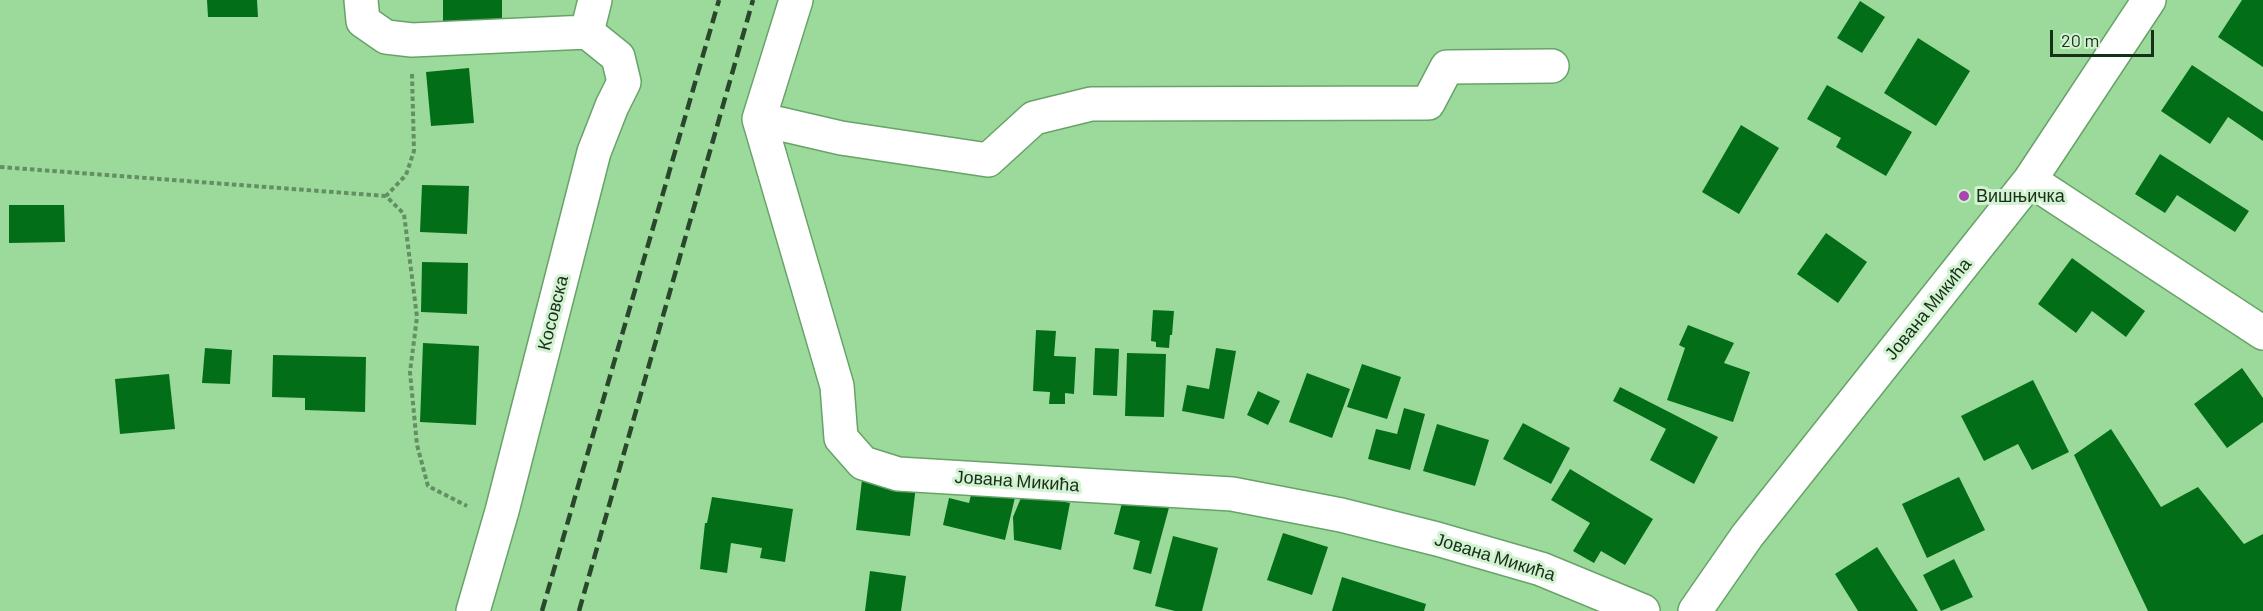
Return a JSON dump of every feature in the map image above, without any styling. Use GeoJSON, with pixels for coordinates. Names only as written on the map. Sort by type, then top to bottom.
{"type":"FeatureCollection","features":[{"type":"Feature","properties":{"kind":"street"},"geometry":{"type":"LineString","coordinates":[[361,0],[363,21],[386,37],[412,40],[587,32],[595,0]]}},
{"type":"Feature","properties":{"kind":"street"},"geometry":{"type":"LineString","coordinates":[[796,0],[759,119],[841,138],[988,160],[1034,118],[1091,104],[1428,103],[1447,67],[1552,66]]}},
{"type":"Feature","properties":{"kind":"street","name":"Јована Микића"},"geometry":{"type":"LineString","coordinates":[[1695,611],[1754,526],[2030,180],[2149,0]]}},
{"type":"Feature","properties":{"kind":"street","name":"Косовска"},"geometry":{"type":"LineString","coordinates":[[473,611],[502,512],[594,152],[624,82],[618,57],[587,32]]}},
{"type":"Feature","properties":{"kind":"street","name":"Јована Микића"},"geometry":{"type":"LineString","coordinates":[[759,119],[837,386],[841,438],[863,463],[898,474],[1232,494],[1254,498],[1341,515],[1541,569],[1643,611]]}},
{"type":"Feature","properties":{"kind":"street"},"geometry":{"type":"LineString","coordinates":[[2030,180],[2263,333]]}},
{"type":"Feature","properties":{"kind":"path"},"geometry":{"type":"LineString","coordinates":[[386,196],[406,175],[414,150],[412,40]]}},
{"type":"Feature","properties":{"kind":"path"},"geometry":{"type":"LineString","coordinates":[[0,166],[386,196],[404,214],[417,317],[410,372],[417,445],[428,486],[479,512],[502,512]]}},
{"type":"Feature","properties":{"kind":"building"},"geometry":{"type":"Polygon","coordinates":[[[207,0],[257,0],[258,17],[208,17],[207,0]]]}},
{"type":"Feature","properties":{"kind":"building"},"geometry":{"type":"Polygon","coordinates":[[[443,0],[502,0],[502,30],[443,30],[443,0]]]}},
{"type":"Feature","properties":{"kind":"building"},"geometry":{"type":"Polygon","coordinates":[[[2242,0],[2263,0],[2263,67],[2218,37],[2242,0]]]}},
{"type":"Feature","properties":{"kind":"building"},"geometry":{"type":"Polygon","coordinates":[[[1860,1],[1885,17],[1862,53],[1837,38],[1860,1]]]}},
{"type":"Feature","properties":{"kind":"building"},"geometry":{"type":"Polygon","coordinates":[[[1918,38],[1970,71],[1936,126],[1884,93],[1918,38]]]}},
{"type":"Feature","properties":{"kind":"building"},"geometry":{"type":"Polygon","coordinates":[[[2192,65],[2263,112],[2263,141],[2228,117],[2210,144],[2161,111],[2192,65]]]}},
{"type":"Feature","properties":{"kind":"building"},"geometry":{"type":"Polygon","coordinates":[[[469,68],[474,123],[431,126],[426,72],[469,68]]]}},
{"type":"Feature","properties":{"kind":"building"},"geometry":{"type":"Polygon","coordinates":[[[1827,85],[1912,132],[1886,176],[1836,147],[1841,138],[1807,119],[1827,85]]]}},
{"type":"Feature","properties":{"kind":"building"},"geometry":{"type":"Polygon","coordinates":[[[1741,125],[1779,148],[1739,214],[1702,192],[1741,125]]]}},
{"type":"Feature","properties":{"kind":"building"},"geometry":{"type":"Polygon","coordinates":[[[2160,154],[2249,211],[2235,232],[2177,195],[2165,213],[2135,194],[2160,154]]]}},
{"type":"Feature","properties":{"kind":"building"},"geometry":{"type":"Polygon","coordinates":[[[422,185],[469,186],[467,234],[420,232],[422,185]]]}},
{"type":"Feature","properties":{"kind":"building"},"geometry":{"type":"Polygon","coordinates":[[[9,205],[64,205],[65,242],[9,243],[9,205]]]}},
{"type":"Feature","properties":{"kind":"building"},"geometry":{"type":"Polygon","coordinates":[[[1826,233],[1867,262],[1838,303],[1797,274],[1826,233]]]}},
{"type":"Feature","properties":{"kind":"building"},"geometry":{"type":"Polygon","coordinates":[[[2072,258],[2145,311],[2126,337],[2092,311],[2076,333],[2038,304],[2072,258]]]}},
{"type":"Feature","properties":{"kind":"building"},"geometry":{"type":"Polygon","coordinates":[[[422,262],[468,263],[467,314],[421,312],[422,262]]]}},
{"type":"Feature","properties":{"kind":"building"},"geometry":{"type":"Polygon","coordinates":[[[1153,310],[1174,311],[1169,348],[1156,347],[1156,342],[1151,341],[1153,310]]]}},
{"type":"Feature","properties":{"kind":"building"},"geometry":{"type":"Polygon","coordinates":[[[1688,325],[1734,343],[1724,363],[1750,372],[1733,422],[1667,400],[1685,348],[1679,345],[1688,325]]]}},
{"type":"Feature","properties":{"kind":"building"},"geometry":{"type":"Polygon","coordinates":[[[1036,330],[1056,331],[1054,356],[1076,357],[1074,394],[1065,393],[1065,404],[1049,404],[1050,392],[1033,391],[1036,330]]]}},
{"type":"Feature","properties":{"kind":"building"},"geometry":{"type":"Polygon","coordinates":[[[423,343],[479,346],[476,425],[420,422],[423,343]]]}},
{"type":"Feature","properties":{"kind":"building"},"geometry":{"type":"Polygon","coordinates":[[[205,348],[232,350],[230,384],[202,383],[205,348]]]}},
{"type":"Feature","properties":{"kind":"building"},"geometry":{"type":"Polygon","coordinates":[[[1095,348],[1119,349],[1117,396],[1093,395],[1095,348]]]}},
{"type":"Feature","properties":{"kind":"building"},"geometry":{"type":"Polygon","coordinates":[[[1216,348],[1236,351],[1224,419],[1182,411],[1187,385],[1209,389],[1216,348]]]}},
{"type":"Feature","properties":{"kind":"building"},"geometry":{"type":"Polygon","coordinates":[[[1127,353],[1166,354],[1164,417],[1125,416],[1127,353]]]}},
{"type":"Feature","properties":{"kind":"building"},"geometry":{"type":"Polygon","coordinates":[[[273,355],[366,357],[365,412],[305,410],[305,398],[272,397],[273,355]]]}},
{"type":"Feature","properties":{"kind":"building"},"geometry":{"type":"Polygon","coordinates":[[[1362,364],[1401,377],[1387,419],[1347,407],[1362,364]]]}},
{"type":"Feature","properties":{"kind":"building"},"geometry":{"type":"Polygon","coordinates":[[[2242,368],[2263,398],[2263,422],[2227,448],[2194,404],[2242,368]]]}},
{"type":"Feature","properties":{"kind":"building"},"geometry":{"type":"Polygon","coordinates":[[[1307,373],[1350,389],[1332,438],[1289,422],[1307,373]]]}},
{"type":"Feature","properties":{"kind":"building"},"geometry":{"type":"Polygon","coordinates":[[[169,374],[175,429],[120,434],[115,379],[169,374]]]}},
{"type":"Feature","properties":{"kind":"building"},"geometry":{"type":"Polygon","coordinates":[[[2033,380],[2069,452],[2032,470],[2018,444],[1984,461],[1961,416],[2033,380]]]}},
{"type":"Feature","properties":{"kind":"building"},"geometry":{"type":"Polygon","coordinates":[[[1620,387],[1718,437],[1694,484],[1650,460],[1666,429],[1613,401],[1620,387]]]}},
{"type":"Feature","properties":{"kind":"building"},"geometry":{"type":"Polygon","coordinates":[[[1258,391],[1280,401],[1268,425],[1247,415],[1258,391]]]}},
{"type":"Feature","properties":{"kind":"building"},"geometry":{"type":"Polygon","coordinates":[[[1404,408],[1425,414],[1410,470],[1368,459],[1376,429],[1397,434],[1404,408]]]}},
{"type":"Feature","properties":{"kind":"building"},"geometry":{"type":"Polygon","coordinates":[[[1523,423],[1570,448],[1551,484],[1503,459],[1523,423]]]}},
{"type":"Feature","properties":{"kind":"building"},"geometry":{"type":"Polygon","coordinates":[[[1437,424],[1489,440],[1475,486],[1423,471],[1437,424]]]}},
{"type":"Feature","properties":{"kind":"building"},"geometry":{"type":"Polygon","coordinates":[[[2111,429],[2161,507],[2198,487],[2244,544],[2263,534],[2263,611],[2148,611],[2074,455],[2111,429]]]}},
{"type":"Feature","properties":{"kind":"building"},"geometry":{"type":"Polygon","coordinates":[[[1570,469],[1653,519],[1625,565],[1601,551],[1594,563],[1573,551],[1590,523],[1551,500],[1570,469]]]}},
{"type":"Feature","properties":{"kind":"building"},"geometry":{"type":"Polygon","coordinates":[[[1959,477],[1985,530],[1927,558],[1902,504],[1959,477]]]}},
{"type":"Feature","properties":{"kind":"building"},"geometry":{"type":"Polygon","coordinates":[[[862,480],[916,486],[910,536],[856,530],[862,480]]]}},
{"type":"Feature","properties":{"kind":"building"},"geometry":{"type":"Polygon","coordinates":[[[974,483],[1016,493],[1005,540],[943,525],[949,498],[969,503],[974,483]]]}},
{"type":"Feature","properties":{"kind":"building"},"geometry":{"type":"Polygon","coordinates":[[[1125,491],[1170,504],[1151,574],[1133,569],[1140,541],[1114,534],[1125,491]]]}},
{"type":"Feature","properties":{"kind":"building"},"geometry":{"type":"Polygon","coordinates":[[[1023,493],[1070,503],[1061,550],[1014,540],[1013,517],[1023,493]]]}},
{"type":"Feature","properties":{"kind":"building"},"geometry":{"type":"Polygon","coordinates":[[[712,497],[793,509],[785,562],[760,558],[762,548],[731,543],[727,573],[700,569],[705,523],[707,523],[712,497]]]}},
{"type":"Feature","properties":{"kind":"building"},"geometry":{"type":"Polygon","coordinates":[[[1283,533],[1328,547],[1312,595],[1267,580],[1283,533]]]}},
{"type":"Feature","properties":{"kind":"building"},"geometry":{"type":"Polygon","coordinates":[[[1173,536],[1218,548],[1202,611],[1175,611],[1155,606],[1173,536]]]}},
{"type":"Feature","properties":{"kind":"building"},"geometry":{"type":"Polygon","coordinates":[[[1877,547],[1918,611],[1858,611],[1835,574],[1877,547]]]}},
{"type":"Feature","properties":{"kind":"building"},"geometry":{"type":"Polygon","coordinates":[[[1954,559],[1973,597],[1941,611],[1923,575],[1954,559]]]}},
{"type":"Feature","properties":{"kind":"building"},"geometry":{"type":"Polygon","coordinates":[[[870,571],[906,576],[901,611],[865,611],[870,571]]]}},
{"type":"Feature","properties":{"kind":"building"},"geometry":{"type":"Polygon","coordinates":[[[1342,577],[1426,604],[1424,611],[1332,611],[1342,577]]]}},
{"type":"Feature","properties":{"kind":"railway"},"geometry":{"type":"LineString","coordinates":[[542,611],[719,0]]}},
{"type":"Feature","properties":{"kind":"railway"},"geometry":{"type":"LineString","coordinates":[[579,611],[753,0]]}},
{"type":"Feature","properties":{"kind":"place","name":"Вишњичка"},"geometry":{"type":"Point","coordinates":[1964,196]}}]}
